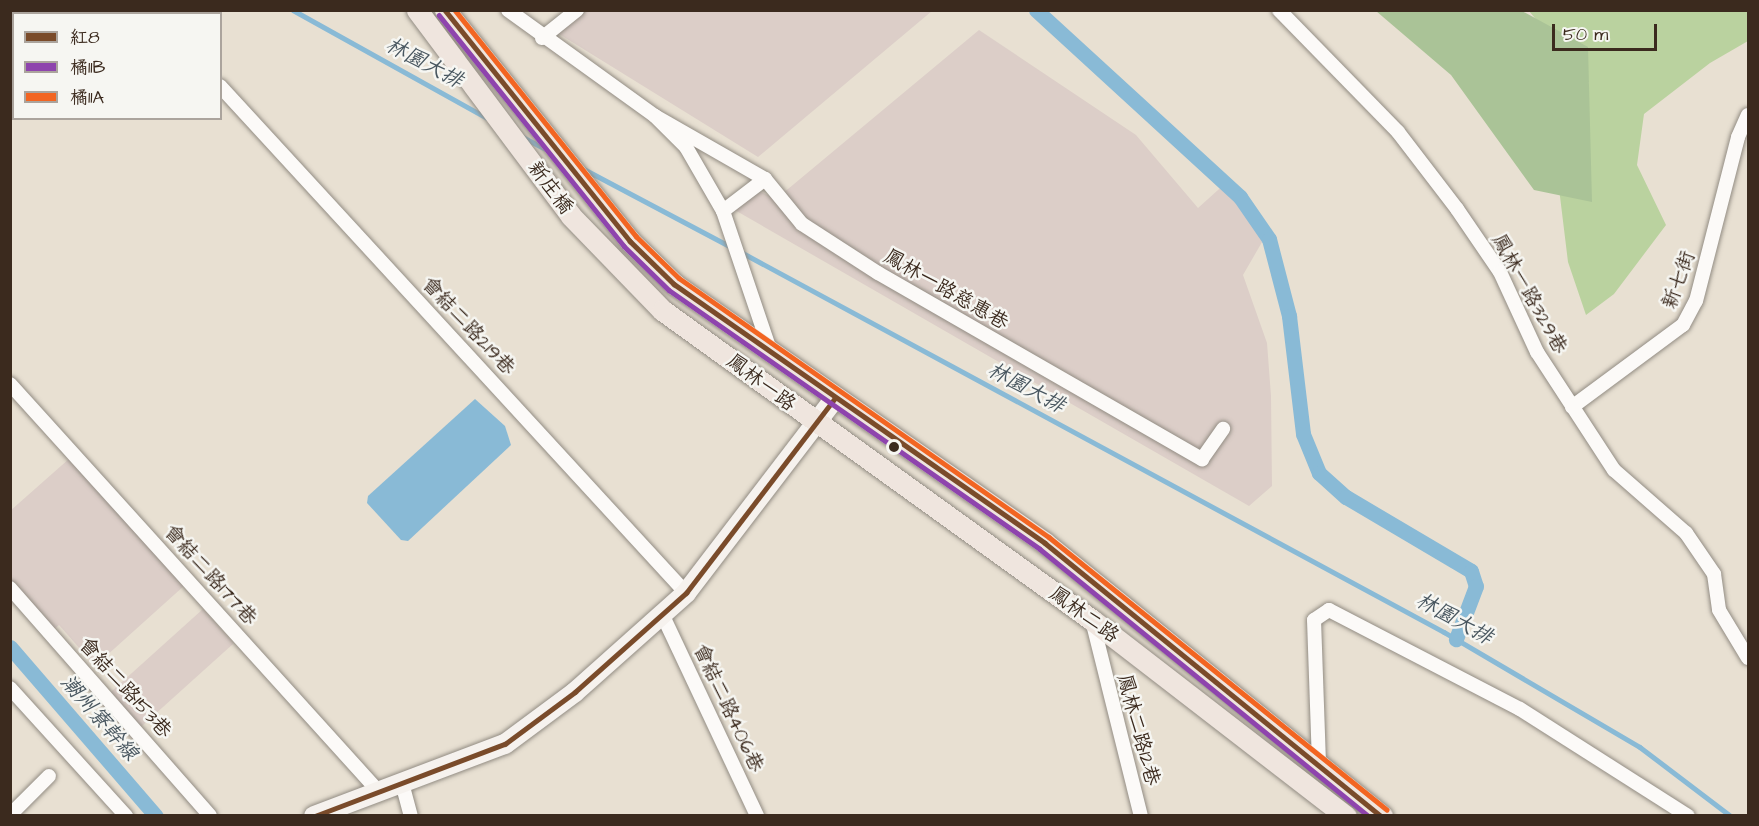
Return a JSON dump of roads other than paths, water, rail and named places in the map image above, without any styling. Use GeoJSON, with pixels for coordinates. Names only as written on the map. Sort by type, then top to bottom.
{"type":"FeatureCollection","features":[{"type":"Feature","properties":{"kind":"main road","name":"新庄橋"},"geometry":{"type":"LineString","coordinates":[[417,10],[612,263],[707,343]]}},
{"type":"Feature","properties":{"kind":"main road","name":"新庄橋"},"geometry":{"type":"LineString","coordinates":[[445,10],[630,241],[674,284],[717,315]]}},
{"type":"Feature","properties":{"kind":"main road","name":"鳳林一路"},"geometry":{"type":"LineString","coordinates":[[717,315],[834,398]]}},
{"type":"Feature","properties":{"kind":"main road","name":"鳳林一路"},"geometry":{"type":"LineString","coordinates":[[707,343],[815,423]]}},
{"type":"Feature","properties":{"kind":"main road","name":"鳳林二路"},"geometry":{"type":"LineString","coordinates":[[834,398],[1045,543],[1382,816]]}},
{"type":"Feature","properties":{"kind":"main road","name":"鳳林二路"},"geometry":{"type":"LineString","coordinates":[[815,423],[1092,620],[1341,813]]}},
{"type":"Feature","properties":{"kind":"street"},"geometry":{"type":"LineString","coordinates":[[508,10],[542,38],[655,116],[686,147],[723,211],[771,353]]}},
{"type":"Feature","properties":{"kind":"street"},"geometry":{"type":"LineString","coordinates":[[542,38],[577,10]]}},
{"type":"Feature","properties":{"kind":"street","name":"鳳林一路329巷"},"geometry":{"type":"LineString","coordinates":[[1279,10],[1398,132],[1457,209],[1500,272],[1537,352],[1614,470],[1686,533],[1713,574],[1719,610],[1749,658]]}},
{"type":"Feature","properties":{"kind":"street","name":"會結二路219巷"},"geometry":{"type":"LineString","coordinates":[[222,88],[686,593]]}},
{"type":"Feature","properties":{"kind":"street","name":"新七街"},"geometry":{"type":"LineString","coordinates":[[1572,407],[1683,325],[1696,301],[1738,136],[1749,115]]}},
{"type":"Feature","properties":{"kind":"street","name":"鳳林一路慈惠巷"},"geometry":{"type":"LineString","coordinates":[[655,116],[765,179],[802,224],[878,273],[1202,459],[1223,429]]}},
{"type":"Feature","properties":{"kind":"street"},"geometry":{"type":"LineString","coordinates":[[723,211],[765,179]]}},
{"type":"Feature","properties":{"kind":"street","name":"會結二路177巷"},"geometry":{"type":"LineString","coordinates":[[10,384],[379,792]]}},
{"type":"Feature","properties":{"kind":"street"},"geometry":{"type":"LineString","coordinates":[[315,815],[505,744],[664,618],[686,593],[834,398]]}},
{"type":"Feature","properties":{"kind":"street","name":"會結二路153巷"},"geometry":{"type":"LineString","coordinates":[[10,588],[210,816]]}},
{"type":"Feature","properties":{"kind":"street"},"geometry":{"type":"LineString","coordinates":[[1319,763],[1314,620],[1329,610],[1520,708],[1688,816]]}},
{"type":"Feature","properties":{"kind":"street","name":"會結二路406巷"},"geometry":{"type":"LineString","coordinates":[[664,618],[757,816]]}},
{"type":"Feature","properties":{"kind":"street","name":"鳳林二路12巷"},"geometry":{"type":"LineString","coordinates":[[1092,620],[1141,816]]}},
{"type":"Feature","properties":{"kind":"street"},"geometry":{"type":"LineString","coordinates":[[10,688],[126,816]]}},
{"type":"Feature","properties":{"kind":"street"},"geometry":{"type":"LineString","coordinates":[[10,815],[49,776]]}},
{"type":"Feature","properties":{"kind":"street"},"geometry":{"type":"LineString","coordinates":[[402,783],[411,816]]}},
{"type":"Feature","properties":{"kind":"water"},"geometry":{"type":"Polygon","coordinates":[[[475,399],[505,426],[511,445],[408,541],[401,540],[367,503],[368,496],[475,399]]]}},
{"type":"Feature","properties":{"kind":"waterway","name":"林園大排"},"geometry":{"type":"LineString","coordinates":[[293,10],[487,118]]}},
{"type":"Feature","properties":{"kind":"waterway"},"geometry":{"type":"LineString","coordinates":[[1036,10],[1240,197],[1269,239],[1289,316],[1303,434],[1319,473],[1346,497],[1471,571],[1476,586],[1456,639]]}},
{"type":"Feature","properties":{"kind":"waterway","name":"林園大排"},"geometry":{"type":"LineString","coordinates":[[521,136],[545,149]]}},
{"type":"Feature","properties":{"kind":"waterway","name":"林園大排"},"geometry":{"type":"LineString","coordinates":[[582,168],[731,247]]}},
{"type":"Feature","properties":{"kind":"waterway","name":"林園大排"},"geometry":{"type":"LineString","coordinates":[[741,252],[1444,632],[1640,747],[1731,816]]}},
{"type":"Feature","properties":{"kind":"waterway","name":"潮州寮幹線"},"geometry":{"type":"LineString","coordinates":[[10,647],[156,816]]}}]}
